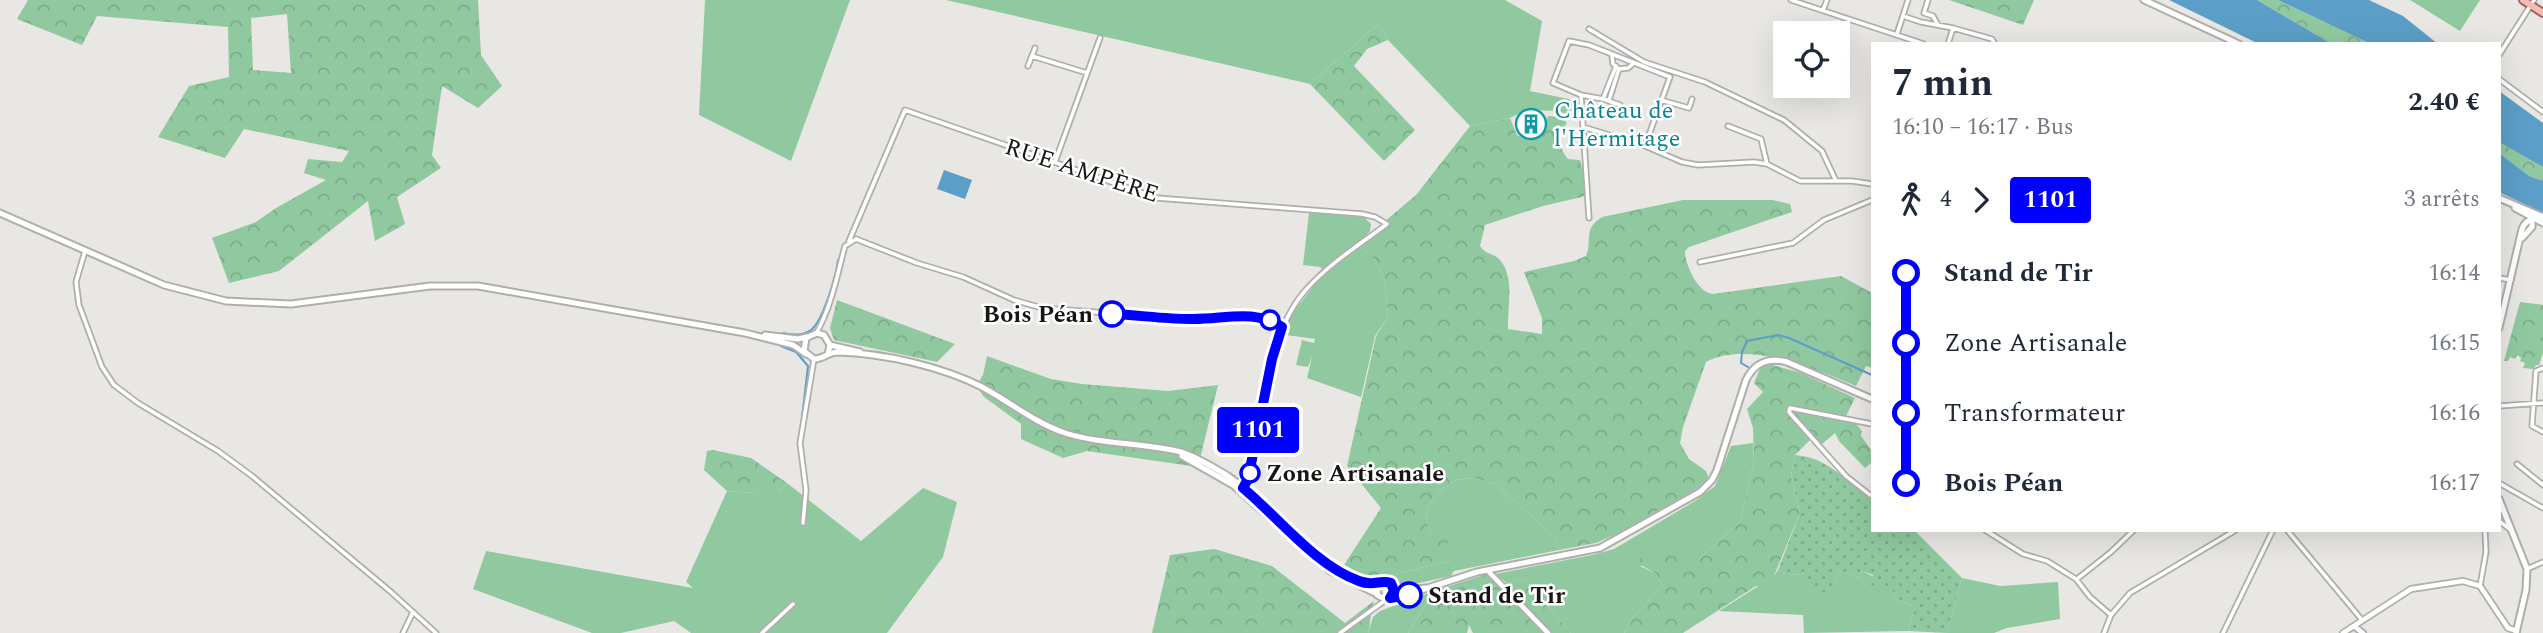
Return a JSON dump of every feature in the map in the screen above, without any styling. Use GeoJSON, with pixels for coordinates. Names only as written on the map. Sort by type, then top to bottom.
{"type":"FeatureCollection","features":[{"type":"Feature","properties":{"kind":"main road"},"geometry":{"type":"LineString","coordinates":[[2144,0],[2235,42]]}},
{"type":"Feature","properties":{"kind":"main road"},"geometry":{"type":"LineString","coordinates":[[2523,0],[2532,2],[2543,13]]}},
{"type":"Feature","properties":{"kind":"main road"},"geometry":{"type":"LineString","coordinates":[[2502,199],[2532,219],[2543,221]]}},
{"type":"Feature","properties":{"kind":"main road"},"geometry":{"type":"LineString","coordinates":[[2502,199],[2529,211],[2543,221]]}},
{"type":"Feature","properties":{"kind":"main road"},"geometry":{"type":"LineString","coordinates":[[2514,207],[2520,216],[2522,229]]}},
{"type":"Feature","properties":{"kind":"main road"},"geometry":{"type":"LineString","coordinates":[[2520,241],[2533,225],[2529,211]]}},
{"type":"Feature","properties":{"kind":"main road"},"geometry":{"type":"LineString","coordinates":[[0,215],[174,288],[226,301],[291,304],[430,286],[478,286],[745,333],[798,339],[820,334],[830,345],[938,369],[961,377],[1045,425],[1066,433],[1086,439],[1162,449],[1188,457],[1242,489],[1332,568],[1362,583],[1378,584],[1387,581],[1393,586],[1407,589],[1426,588]]}},
{"type":"Feature","properties":{"kind":"main road"},"geometry":{"type":"LineString","coordinates":[[2501,320],[2522,229],[2526,221],[2532,219]]}},
{"type":"Feature","properties":{"kind":"main road"},"geometry":{"type":"LineString","coordinates":[[2529,231],[2543,221]]}},
{"type":"Feature","properties":{"kind":"main road"},"geometry":{"type":"LineString","coordinates":[[745,333],[793,345],[814,359],[822,359],[828,354],[838,352],[887,358]]}},
{"type":"Feature","properties":{"kind":"main road"},"geometry":{"type":"LineString","coordinates":[[806,354],[804,345],[809,336]]}},
{"type":"Feature","properties":{"kind":"main road"},"geometry":{"type":"LineString","coordinates":[[828,354],[830,345]]}},
{"type":"Feature","properties":{"kind":"main road"},"geometry":{"type":"LineString","coordinates":[[1242,489],[1324,566],[1347,581],[1389,598],[1409,595],[1487,570],[1595,550],[1611,544],[1707,486],[1717,470],[1738,404],[1753,369],[1760,363],[1772,360],[1787,362],[1871,399]]}},
{"type":"Feature","properties":{"kind":"main road"},"geometry":{"type":"LineString","coordinates":[[2501,504],[2527,569],[2526,590],[2516,632]]}},
{"type":"Feature","properties":{"kind":"main road"},"geometry":{"type":"LineString","coordinates":[[1377,595],[1378,584]]}},
{"type":"Feature","properties":{"kind":"main road"},"geometry":{"type":"LineString","coordinates":[[1389,598],[1394,593],[1393,586]]}},
{"type":"Feature","properties":{"kind":"street"},"geometry":{"type":"LineString","coordinates":[[1791,0],[1919,42]]}},
{"type":"Feature","properties":{"kind":"street"},"geometry":{"type":"LineString","coordinates":[[1823,10],[1827,0]]}},
{"type":"Feature","properties":{"kind":"street"},"geometry":{"type":"LineString","coordinates":[[1897,34],[1908,0]]}},
{"type":"Feature","properties":{"kind":"street"},"geometry":{"type":"LineString","coordinates":[[1928,0],[1924,13],[1933,16],[1938,25]]}},
{"type":"Feature","properties":{"kind":"street"},"geometry":{"type":"LineString","coordinates":[[2501,52],[2532,2]]}},
{"type":"Feature","properties":{"kind":"street"},"geometry":{"type":"LineString","coordinates":[[1906,17],[1992,39],[1994,42]]}},
{"type":"Feature","properties":{"kind":"street"},"geometry":{"type":"LineString","coordinates":[[1949,42],[1953,28]]}},
{"type":"Feature","properties":{"kind":"street"},"geometry":{"type":"LineString","coordinates":[[1589,29],[1644,62],[1705,82],[1784,120],[1822,151],[1836,181]]}},
{"type":"Feature","properties":{"kind":"street"},"geometry":{"type":"LineString","coordinates":[[1055,163],[1100,38]]}},
{"type":"Feature","properties":{"kind":"street"},"geometry":{"type":"LineString","coordinates":[[1619,105],[1581,95],[1553,82],[1569,41],[1589,45],[1670,77],[1645,145]]}},
{"type":"Feature","properties":{"kind":"street"},"geometry":{"type":"LineString","coordinates":[[1028,66],[1035,48]]}},
{"type":"Feature","properties":{"kind":"street"},"geometry":{"type":"LineString","coordinates":[[1606,100],[1618,68],[1612,54]]}},
{"type":"Feature","properties":{"kind":"street"},"geometry":{"type":"LineString","coordinates":[[1032,57],[1087,73]]}},
{"type":"Feature","properties":{"kind":"street"},"geometry":{"type":"LineString","coordinates":[[1618,68],[1628,68],[1634,64]]}},
{"type":"Feature","properties":{"kind":"street"},"geometry":{"type":"LineString","coordinates":[[2501,80],[2543,111]]}},
{"type":"Feature","properties":{"kind":"street"},"geometry":{"type":"LineString","coordinates":[[1581,95],[1579,100],[1589,218]]}},
{"type":"Feature","properties":{"kind":"street"},"geometry":{"type":"LineString","coordinates":[[1661,100],[1689,108],[1692,99]]}},
{"type":"Feature","properties":{"kind":"street","name":"RUE AMPÈRE"},"geometry":{"type":"LineString","coordinates":[[849,241],[905,110],[1157,198],[1370,215],[1387,224],[1325,272],[1295,304],[1282,327]]}},
{"type":"Feature","properties":{"kind":"street"},"geometry":{"type":"LineString","coordinates":[[1583,127],[1645,145],[1682,162],[1698,165],[1754,162],[1767,164],[1800,181],[1871,184]]}},
{"type":"Feature","properties":{"kind":"street"},"geometry":{"type":"LineString","coordinates":[[1728,127],[1761,139],[1767,164]]}},
{"type":"Feature","properties":{"kind":"street"},"geometry":{"type":"LineString","coordinates":[[1700,262],[1793,243],[1824,220],[1871,200]]}},
{"type":"Feature","properties":{"kind":"street"},"geometry":{"type":"LineString","coordinates":[[820,334],[841,270],[844,247],[849,241],[857,239],[917,263],[963,277],[1014,300],[1042,308],[1188,319],[1258,316],[1273,321],[1282,327],[1272,359],[1248,479],[1242,489]]}},
{"type":"Feature","properties":{"kind":"street"},"geometry":{"type":"LineString","coordinates":[[86,251],[76,278],[78,298],[109,380],[138,403],[244,470],[436,633]]}},
{"type":"Feature","properties":{"kind":"street"},"geometry":{"type":"LineString","coordinates":[[2501,278],[2511,280]]}},
{"type":"Feature","properties":{"kind":"street"},"geometry":{"type":"LineString","coordinates":[[803,523],[806,490],[800,443],[814,359]]}},
{"type":"Feature","properties":{"kind":"street"},"geometry":{"type":"LineString","coordinates":[[2543,368],[2536,371],[2532,426],[2543,432]]}},
{"type":"Feature","properties":{"kind":"street"},"geometry":{"type":"LineString","coordinates":[[2501,405],[2543,402]]}},
{"type":"Feature","properties":{"kind":"street"},"geometry":{"type":"LineString","coordinates":[[1870,495],[1846,476],[1789,412],[1790,408],[1871,424]]}},
{"type":"Feature","properties":{"kind":"street"},"geometry":{"type":"LineString","coordinates":[[2517,464],[2543,485]]}},
{"type":"Feature","properties":{"kind":"street"},"geometry":{"type":"LineString","coordinates":[[2501,483],[2543,508]]}},
{"type":"Feature","properties":{"kind":"street"},"geometry":{"type":"LineString","coordinates":[[2501,522],[2511,530]]}},
{"type":"Feature","properties":{"kind":"street"},"geometry":{"type":"LineString","coordinates":[[1988,532],[2023,554],[2047,561],[2076,579],[2090,597],[2111,615]]}},
{"type":"Feature","properties":{"kind":"street"},"geometry":{"type":"LineString","coordinates":[[2076,579],[2132,532]]}},
{"type":"Feature","properties":{"kind":"street"},"geometry":{"type":"LineString","coordinates":[[2104,633],[2111,615],[2130,593],[2233,532]]}},
{"type":"Feature","properties":{"kind":"street"},"geometry":{"type":"LineString","coordinates":[[2223,633],[2272,532]]}},
{"type":"Feature","properties":{"kind":"street"},"geometry":{"type":"LineString","coordinates":[[2289,532],[2363,621]]}},
{"type":"Feature","properties":{"kind":"street"},"geometry":{"type":"LineString","coordinates":[[2480,586],[2486,552],[2485,532]]}},
{"type":"Feature","properties":{"kind":"street"},"geometry":{"type":"LineString","coordinates":[[2527,569],[2543,562]]}},
{"type":"Feature","properties":{"kind":"street"},"geometry":{"type":"LineString","coordinates":[[1487,570],[1548,633]]}},
{"type":"Feature","properties":{"kind":"street"},"geometry":{"type":"LineString","coordinates":[[2343,633],[2411,589],[2463,581],[2480,586],[2508,628],[2516,632]]}},
{"type":"Feature","properties":{"kind":"street"},"geometry":{"type":"LineString","coordinates":[[1372,611],[1377,595]]}},
{"type":"Feature","properties":{"kind":"street"},"geometry":{"type":"LineString","coordinates":[[1340,633],[1389,598]]}},
{"type":"Feature","properties":{"kind":"street"},"geometry":{"type":"LineString","coordinates":[[762,633],[793,604]]}},
{"type":"Feature","properties":{"kind":"street"},"geometry":{"type":"LineString","coordinates":[[403,633],[413,612]]}},
{"type":"Feature","properties":{"kind":"street"},"geometry":{"type":"LineString","coordinates":[[2355,627],[2363,633]]}},
{"type":"Feature","properties":{"kind":"green space"},"geometry":{"type":"Polygon","coordinates":[[[28,0],[478,0],[481,55],[502,86],[478,108],[442,86],[432,155],[441,168],[397,197],[405,224],[375,241],[368,201],[279,271],[229,283],[212,238],[256,222],[326,180],[304,173],[308,159],[342,162],[349,151],[244,129],[225,158],[158,137],[189,86],[229,77],[228,27],[97,16],[82,45],[17,19],[28,0]],[[287,14],[251,18],[253,70],[291,73],[287,14]]]}},
{"type":"Feature","properties":{"kind":"green space"},"geometry":{"type":"Polygon","coordinates":[[[705,0],[850,0],[791,161],[699,115],[705,0]]]}},
{"type":"Feature","properties":{"kind":"green space"},"geometry":{"type":"Polygon","coordinates":[[[946,0],[1505,0],[1542,21],[1530,91],[1578,101],[1578,118],[1558,111],[1526,110],[1510,118],[1470,126],[1388,40],[1379,23],[1310,84],[946,0]]]}},
{"type":"Feature","properties":{"kind":"green space"},"geometry":{"type":"Polygon","coordinates":[[[1949,0],[2034,0],[2023,25],[1949,0]]]}},
{"type":"Feature","properties":{"kind":"green space"},"geometry":{"type":"Polygon","coordinates":[[[2257,0],[2278,0],[2367,42],[2329,42],[2257,0]]]}},
{"type":"Feature","properties":{"kind":"green space"},"geometry":{"type":"Polygon","coordinates":[[[2410,0],[2480,0],[2460,31],[2410,0]]]}},
{"type":"Feature","properties":{"kind":"green space"},"geometry":{"type":"Polygon","coordinates":[[[1379,23],[1388,40],[1367,49],[1354,66],[1415,130],[1384,161],[1310,84],[1379,23]]]}},
{"type":"Feature","properties":{"kind":"green space"},"geometry":{"type":"Polygon","coordinates":[[[1548,116],[1562,117],[1567,123],[1560,137],[1562,150],[1568,159],[1580,160],[1589,194],[1485,225],[1480,246],[1504,265],[1509,282],[1508,329],[1542,334],[1542,318],[1524,272],[1586,256],[1592,226],[1602,217],[1683,200],[1772,200],[1790,204],[1792,212],[1689,247],[1685,251],[1693,277],[1702,289],[1713,294],[1841,276],[1871,292],[1871,368],[1866,366],[1856,386],[1802,365],[1761,355],[1723,356],[1706,362],[1680,443],[1689,459],[1706,471],[1709,479],[1698,488],[1619,533],[1596,543],[1559,550],[1556,538],[1495,484],[1474,478],[1456,480],[1441,490],[1428,506],[1426,521],[1431,532],[1446,535],[1451,561],[1381,577],[1363,576],[1344,565],[1381,508],[1347,466],[1376,336],[1388,317],[1385,280],[1375,260],[1358,244],[1416,195],[1470,126],[1510,118],[1517,135],[1525,139],[1541,134],[1548,116]]]}},
{"type":"Feature","properties":{"kind":"green space"},"geometry":{"type":"Polygon","coordinates":[[[2501,143],[2543,167],[2543,181],[2529,176],[2501,155],[2501,143]]]}},
{"type":"Feature","properties":{"kind":"green space"},"geometry":{"type":"Polygon","coordinates":[[[1309,213],[1364,217],[1371,224],[1370,231],[1358,244],[1375,260],[1385,280],[1388,317],[1375,336],[1361,397],[1307,378],[1312,357],[1308,367],[1296,365],[1302,340],[1314,343],[1315,339],[1286,335],[1287,320],[1325,272],[1320,267],[1303,265],[1309,213]]]}},
{"type":"Feature","properties":{"kind":"green space"},"geometry":{"type":"Polygon","coordinates":[[[837,300],[955,344],[937,362],[834,340],[830,328],[837,300]]]}},
{"type":"Feature","properties":{"kind":"green space"},"geometry":{"type":"Polygon","coordinates":[[[2520,302],[2543,305],[2543,353],[2539,365],[2533,369],[2523,368],[2525,363],[2520,361],[2518,355],[2515,359],[2510,357],[2508,361],[2504,361],[2520,302]]]}},
{"type":"Feature","properties":{"kind":"green space"},"geometry":{"type":"Polygon","coordinates":[[[987,356],[1051,379],[1082,384],[1168,391],[1218,385],[1198,467],[1087,451],[1063,458],[1021,439],[1021,424],[984,397],[976,386],[983,375],[987,356]]]}},
{"type":"Feature","properties":{"kind":"green space"},"geometry":{"type":"Polygon","coordinates":[[[1766,363],[1801,373],[1855,398],[1844,420],[1856,424],[1862,431],[1861,436],[1871,450],[1871,463],[1865,468],[1839,441],[1835,433],[1821,445],[1813,437],[1795,455],[1791,475],[1800,513],[1774,576],[1764,586],[1756,586],[1683,633],[1624,633],[1633,617],[1663,586],[1656,574],[1636,562],[1638,559],[1672,546],[1685,559],[1699,559],[1741,520],[1754,460],[1753,428],[1747,409],[1763,392],[1754,383],[1761,366],[1766,363]]]}},
{"type":"Feature","properties":{"kind":"green space"},"geometry":{"type":"Polygon","coordinates":[[[1753,443],[1754,460],[1741,520],[1699,559],[1640,566],[1656,574],[1663,586],[1633,617],[1624,633],[1571,633],[1524,578],[1508,584],[1495,574],[1614,549],[1695,501],[1715,486],[1731,446],[1753,443]]]}},
{"type":"Feature","properties":{"kind":"green space"},"geometry":{"type":"Polygon","coordinates":[[[707,451],[751,458],[787,483],[778,492],[770,495],[762,487],[757,493],[727,491],[704,470],[707,451]]]}},
{"type":"Feature","properties":{"kind":"green space"},"geometry":{"type":"Polygon","coordinates":[[[1795,455],[1817,460],[1837,471],[1871,498],[1871,532],[1916,532],[1962,578],[1947,633],[1908,631],[1915,607],[1894,598],[1896,592],[1871,585],[1873,575],[1862,571],[1859,578],[1838,570],[1831,595],[1804,584],[1805,575],[1785,574],[1778,570],[1800,513],[1791,475],[1795,455]]]}},
{"type":"Feature","properties":{"kind":"green space"},"geometry":{"type":"Polygon","coordinates":[[[1474,478],[1495,484],[1556,538],[1559,550],[1454,571],[1451,576],[1405,586],[1381,577],[1451,561],[1426,521],[1428,506],[1441,490],[1456,480],[1474,478]]]}},
{"type":"Feature","properties":{"kind":"green space"},"geometry":{"type":"Polygon","coordinates":[[[787,483],[861,541],[923,488],[957,502],[943,557],[887,633],[691,633],[674,621],[621,633],[592,633],[473,589],[486,551],[693,588],[686,582],[727,491],[756,493],[762,486],[778,492],[787,483]]]}},
{"type":"Feature","properties":{"kind":"green space"},"geometry":{"type":"Polygon","coordinates":[[[1214,549],[1272,566],[1345,623],[1374,601],[1368,633],[1152,633],[1170,555],[1214,549]]]}},
{"type":"Feature","properties":{"kind":"green space"},"geometry":{"type":"Polygon","coordinates":[[[1778,570],[1785,574],[1806,575],[1831,594],[1838,570],[1859,578],[1862,571],[1867,573],[1897,592],[1894,598],[1915,607],[1908,631],[1804,633],[1803,615],[1719,611],[1774,576],[1778,570]]]}},
{"type":"Feature","properties":{"kind":"green space"},"geometry":{"type":"Polygon","coordinates":[[[1487,574],[1508,584],[1524,578],[1571,633],[1473,633],[1469,625],[1467,633],[1408,633],[1434,591],[1487,574]]]}},
{"type":"Feature","properties":{"kind":"green space"},"geometry":{"type":"Polygon","coordinates":[[[1962,578],[2000,586],[2058,582],[2060,619],[2007,628],[1994,633],[1947,633],[1962,578]]]}},
{"type":"Feature","properties":{"kind":"green space"},"geometry":{"type":"Polygon","coordinates":[[[1434,591],[1408,633],[1368,633],[1373,617],[1380,611],[1434,591]]]}},
{"type":"Feature","properties":{"kind":"water"},"geometry":{"type":"Polygon","coordinates":[[[2169,0],[2257,0],[2329,42],[2255,42],[2169,0]]]}},
{"type":"Feature","properties":{"kind":"water"},"geometry":{"type":"Polygon","coordinates":[[[2278,0],[2369,0],[2403,16],[2436,42],[2367,42],[2278,0]]]}},
{"type":"Feature","properties":{"kind":"water"},"geometry":{"type":"Polygon","coordinates":[[[2501,92],[2543,123],[2543,167],[2501,143],[2501,92]]]}},
{"type":"Feature","properties":{"kind":"water"},"geometry":{"type":"Polygon","coordinates":[[[2501,155],[2529,176],[2543,181],[2543,213],[2501,193],[2501,155]]]}},
{"type":"Feature","properties":{"kind":"water"},"geometry":{"type":"Polygon","coordinates":[[[944,170],[972,180],[965,199],[937,189],[944,170]]]}},
{"type":"Feature","properties":{"kind":"waterway"},"geometry":{"type":"LineString","coordinates":[[783,333],[804,333],[816,325],[828,298],[838,260]]}},
{"type":"Feature","properties":{"kind":"waterway"},"geometry":{"type":"LineString","coordinates":[[1748,367],[1741,363],[1747,341],[1778,335],[1871,375]]}},
{"type":"Feature","properties":{"kind":"waterway"},"geometry":{"type":"LineString","coordinates":[[781,346],[796,352],[808,366],[802,417]]}},
{"type":"Feature","properties":{"kind":"bus line","name":"1101"},"geometry":{"type":"LineString","coordinates":[[1112,314],[1188,319],[1258,316],[1282,327],[1272,359],[1248,479],[1243,488],[1332,568],[1367,584],[1376,585],[1385,581],[1391,583],[1394,591],[1390,598],[1409,595]]}},
{"type":"Feature","properties":{"kind":"place","name":"Château de l'Hermitage"},"geometry":{"type":"Point","coordinates":[1531,124]}},
{"type":"Feature","properties":{"kind":"place","name":"Bois Péan"},"geometry":{"type":"Point","coordinates":[1112,314]}},
{"type":"Feature","properties":{"kind":"place","name":"Zone Artisanale"},"geometry":{"type":"Point","coordinates":[1250,473]}},
{"type":"Feature","properties":{"kind":"place","name":"Stand de Tir"},"geometry":{"type":"Point","coordinates":[1409,595]}}]}
